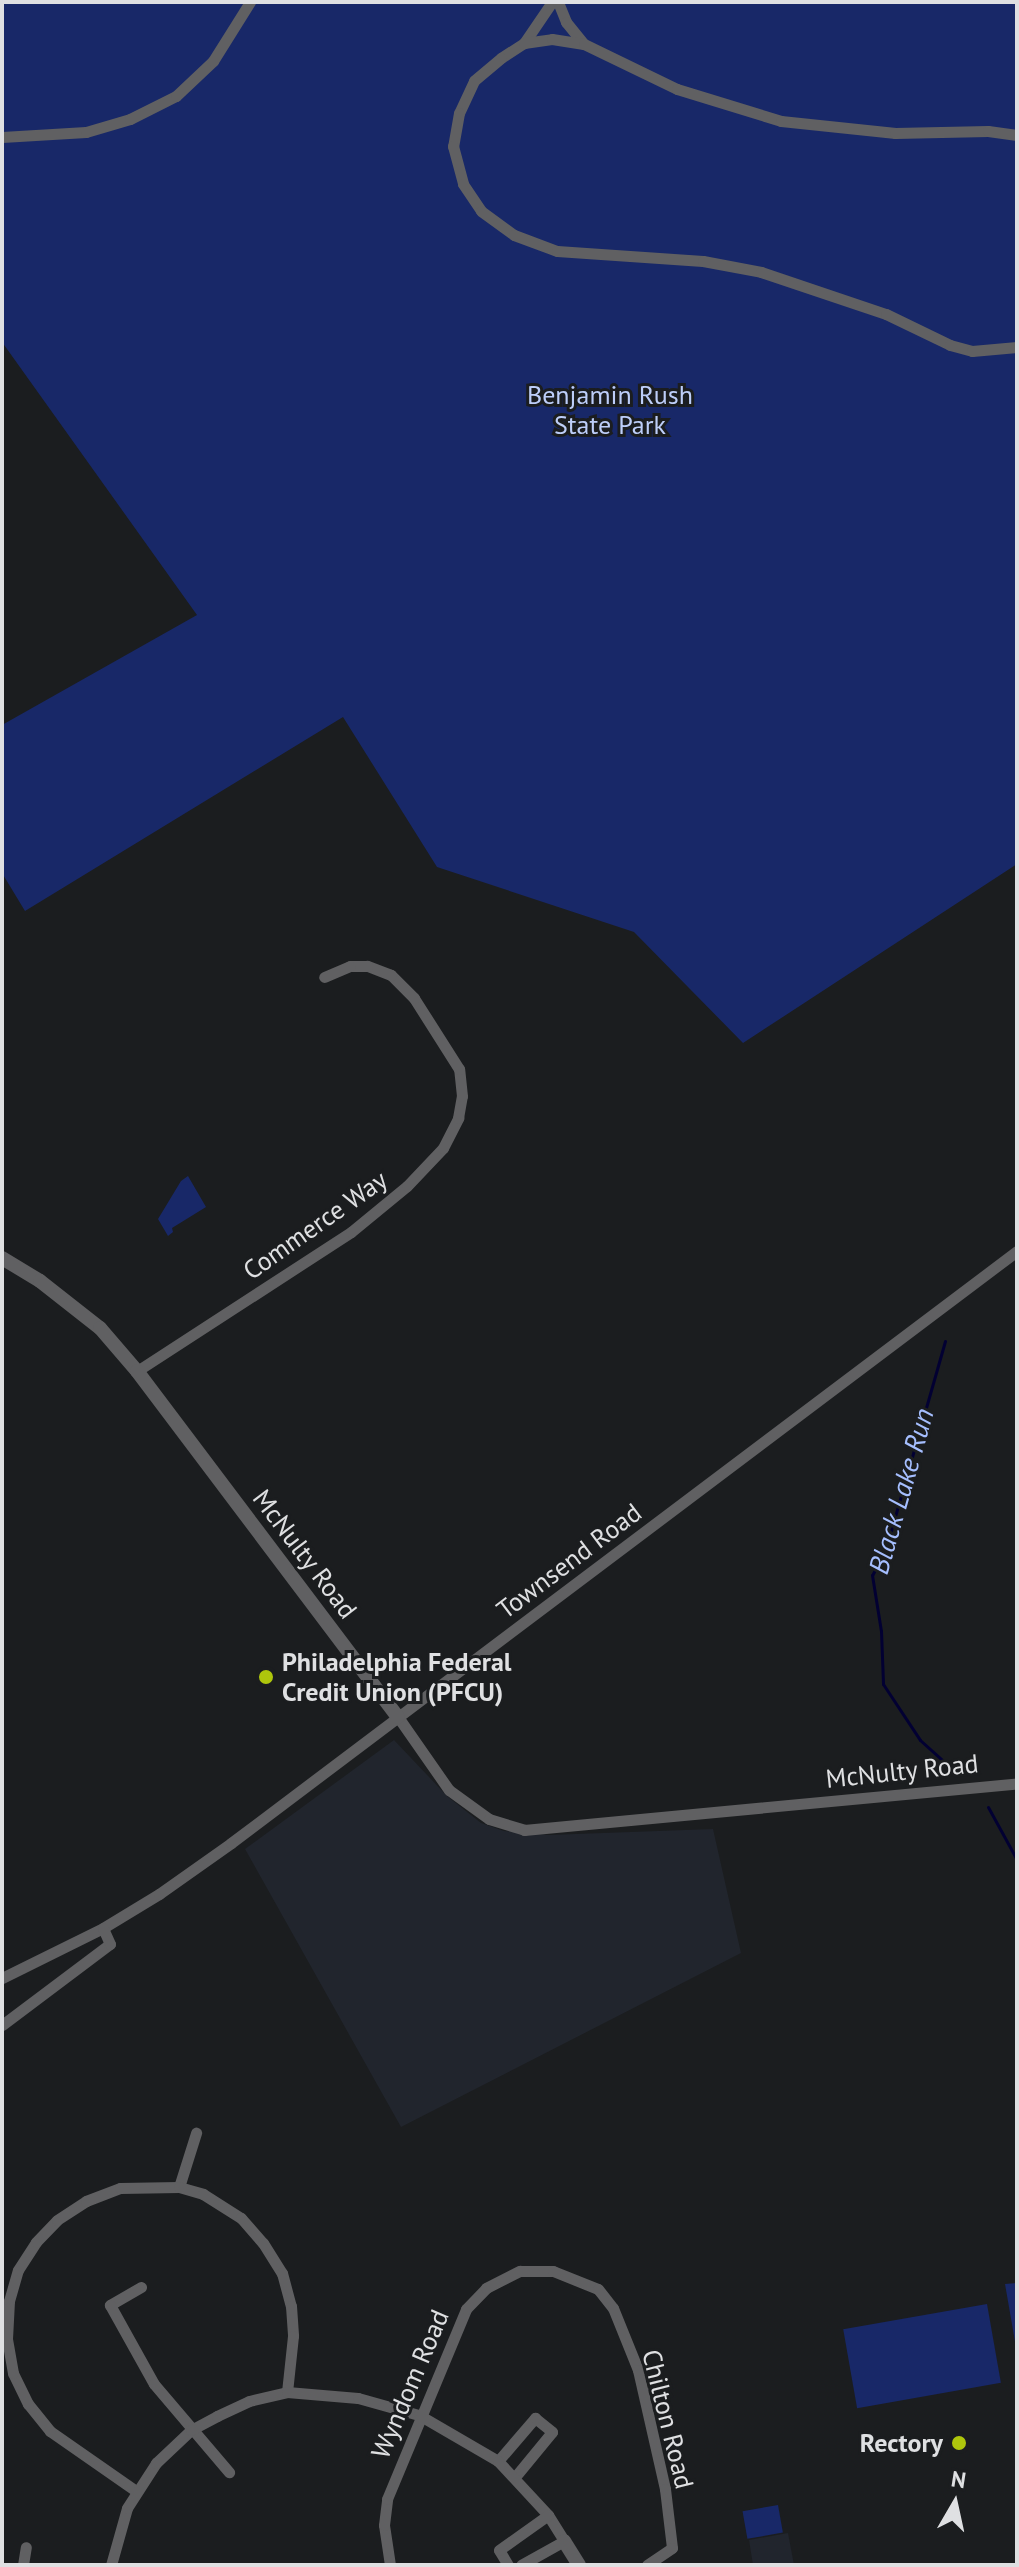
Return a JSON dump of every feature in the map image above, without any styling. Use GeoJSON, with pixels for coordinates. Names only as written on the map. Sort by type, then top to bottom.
{"type":"FeatureCollection","features":[{"type":"Feature","properties":{"kind":"street"},"geometry":{"type":"LineString","coordinates":[[2,137],[86,132],[130,119],[176,96],[213,61],[250,2]]}},
{"type":"Feature","properties":{"kind":"street"},"geometry":{"type":"LineString","coordinates":[[584,44],[555,2],[524,43],[474,81],[459,113],[453,146],[463,184],[475,202],[514,235],[557,251],[599,257],[703,261],[761,272],[886,314],[950,345],[972,351],[1017,347]]}},
{"type":"Feature","properties":{"kind":"street"},"geometry":{"type":"LineString","coordinates":[[524,43],[552,39],[584,44],[677,89],[781,121],[895,133],[988,131],[1017,135]]}},
{"type":"Feature","properties":{"kind":"street","name":"Commerce Way"},"geometry":{"type":"LineString","coordinates":[[137,1371],[351,1232],[407,1186],[443,1148],[458,1118],[462,1096],[459,1069],[414,998],[391,975],[367,966],[350,966],[324,977]]}},
{"type":"Feature","properties":{"kind":"street","name":"Townsend Road"},"geometry":{"type":"LineString","coordinates":[[2,1978],[103,1928],[207,1860],[1017,1251]]}},
{"type":"Feature","properties":{"kind":"street","name":"McNulty Road"},"geometry":{"type":"LineString","coordinates":[[2,1258],[40,1281],[100,1328],[137,1371],[398,1717],[449,1790],[489,1819],[524,1830],[674,1819],[1017,1783]]}},
{"type":"Feature","properties":{"kind":"street"},"geometry":{"type":"LineString","coordinates":[[2,2025],[110,1944],[103,1928]]}},
{"type":"Feature","properties":{"kind":"street"},"geometry":{"type":"LineString","coordinates":[[179,2187],[196,2133]]}},
{"type":"Feature","properties":{"kind":"street"},"geometry":{"type":"LineString","coordinates":[[136,2491],[50,2431],[28,2404],[13,2373],[5,2300],[18,2270],[36,2242],[57,2220],[86,2201],[120,2188],[179,2187],[203,2194],[241,2218],[282,2273],[291,2306],[293,2336],[287,2392]]}},
{"type":"Feature","properties":{"kind":"street","name":"Wyndom Road"},"geometry":{"type":"LineString","coordinates":[[390,2565],[385,2534],[387,2499],[419,2415],[466,2309],[486,2288],[520,2271],[553,2271],[589,2284]]}},
{"type":"Feature","properties":{"kind":"street","name":"Chilton Road"},"geometry":{"type":"LineString","coordinates":[[589,2284],[613,2308],[638,2370],[665,2489],[672,2548],[647,2565]]}},
{"type":"Feature","properties":{"kind":"street"},"geometry":{"type":"LineString","coordinates":[[141,2287],[110,2305],[154,2384],[229,2472]]}},
{"type":"Feature","properties":{"kind":"street"},"geometry":{"type":"LineString","coordinates":[[111,2565],[120,2529],[136,2491],[156,2463],[191,2430],[249,2401],[287,2392],[358,2398],[419,2415],[498,2461],[549,2517],[579,2565]]}},
{"type":"Feature","properties":{"kind":"street"},"geometry":{"type":"LineString","coordinates":[[498,2461],[535,2418],[552,2432],[515,2477]]}},
{"type":"Feature","properties":{"kind":"street"},"geometry":{"type":"LineString","coordinates":[[508,2565],[499,2550],[549,2517]]}},
{"type":"Feature","properties":{"kind":"street"},"geometry":{"type":"LineString","coordinates":[[521,2565],[564,2541]]}},
{"type":"Feature","properties":{"kind":"street"},"geometry":{"type":"LineString","coordinates":[[23,2565],[26,2547]]}},
{"type":"Feature","properties":{"kind":"shaded area"},"geometry":{"type":"Polygon","coordinates":[[[394,1740],[447,1796],[481,1823],[504,1831],[549,1835],[713,1829],[741,1953],[401,2127],[245,1849],[394,1740]]]}},
{"type":"Feature","properties":{"kind":"shaded area"},"geometry":{"type":"Polygon","coordinates":[[[788,2533],[794,2565],[753,2565],[749,2540],[788,2533]]]}},
{"type":"Feature","properties":{"kind":"green space","name":"Benjamin Rush State Park"},"geometry":{"type":"Polygon","coordinates":[[[2,2],[1017,2],[1017,864],[743,1043],[634,932],[437,867],[343,717],[25,911],[2,873],[2,725],[197,615],[2,342],[2,2]]]}},
{"type":"Feature","properties":{"kind":"green space"},"geometry":{"type":"Polygon","coordinates":[[[188,1176],[206,1207],[172,1228],[173,1232],[168,1236],[158,1219],[181,1181],[188,1176]]]}},
{"type":"Feature","properties":{"kind":"green space"},"geometry":{"type":"Polygon","coordinates":[[[1017,2283],[1017,2353],[1005,2284],[1017,2283]]]}},
{"type":"Feature","properties":{"kind":"green space"},"geometry":{"type":"Polygon","coordinates":[[[987,2304],[1001,2383],[857,2408],[843,2329],[987,2304]]]}},
{"type":"Feature","properties":{"kind":"green space"},"geometry":{"type":"Polygon","coordinates":[[[778,2505],[783,2533],[747,2539],[743,2511],[778,2505]]]}},
{"type":"Feature","properties":{"kind":"waterway","name":"Black Lake Run"},"geometry":{"type":"LineString","coordinates":[[945,1341],[886,1548],[872,1575],[881,1631],[883,1684],[920,1740],[947,1764]]}},
{"type":"Feature","properties":{"kind":"waterway","name":"Black Lake Run"},"geometry":{"type":"LineString","coordinates":[[988,1807],[1017,1860]]}},
{"type":"Feature","properties":{"kind":"place","name":"Philadelphia Federal Credit Union (PFCU)"},"geometry":{"type":"Point","coordinates":[266,1677]}},
{"type":"Feature","properties":{"kind":"place","name":"Rectory"},"geometry":{"type":"Point","coordinates":[959,2443]}}]}
